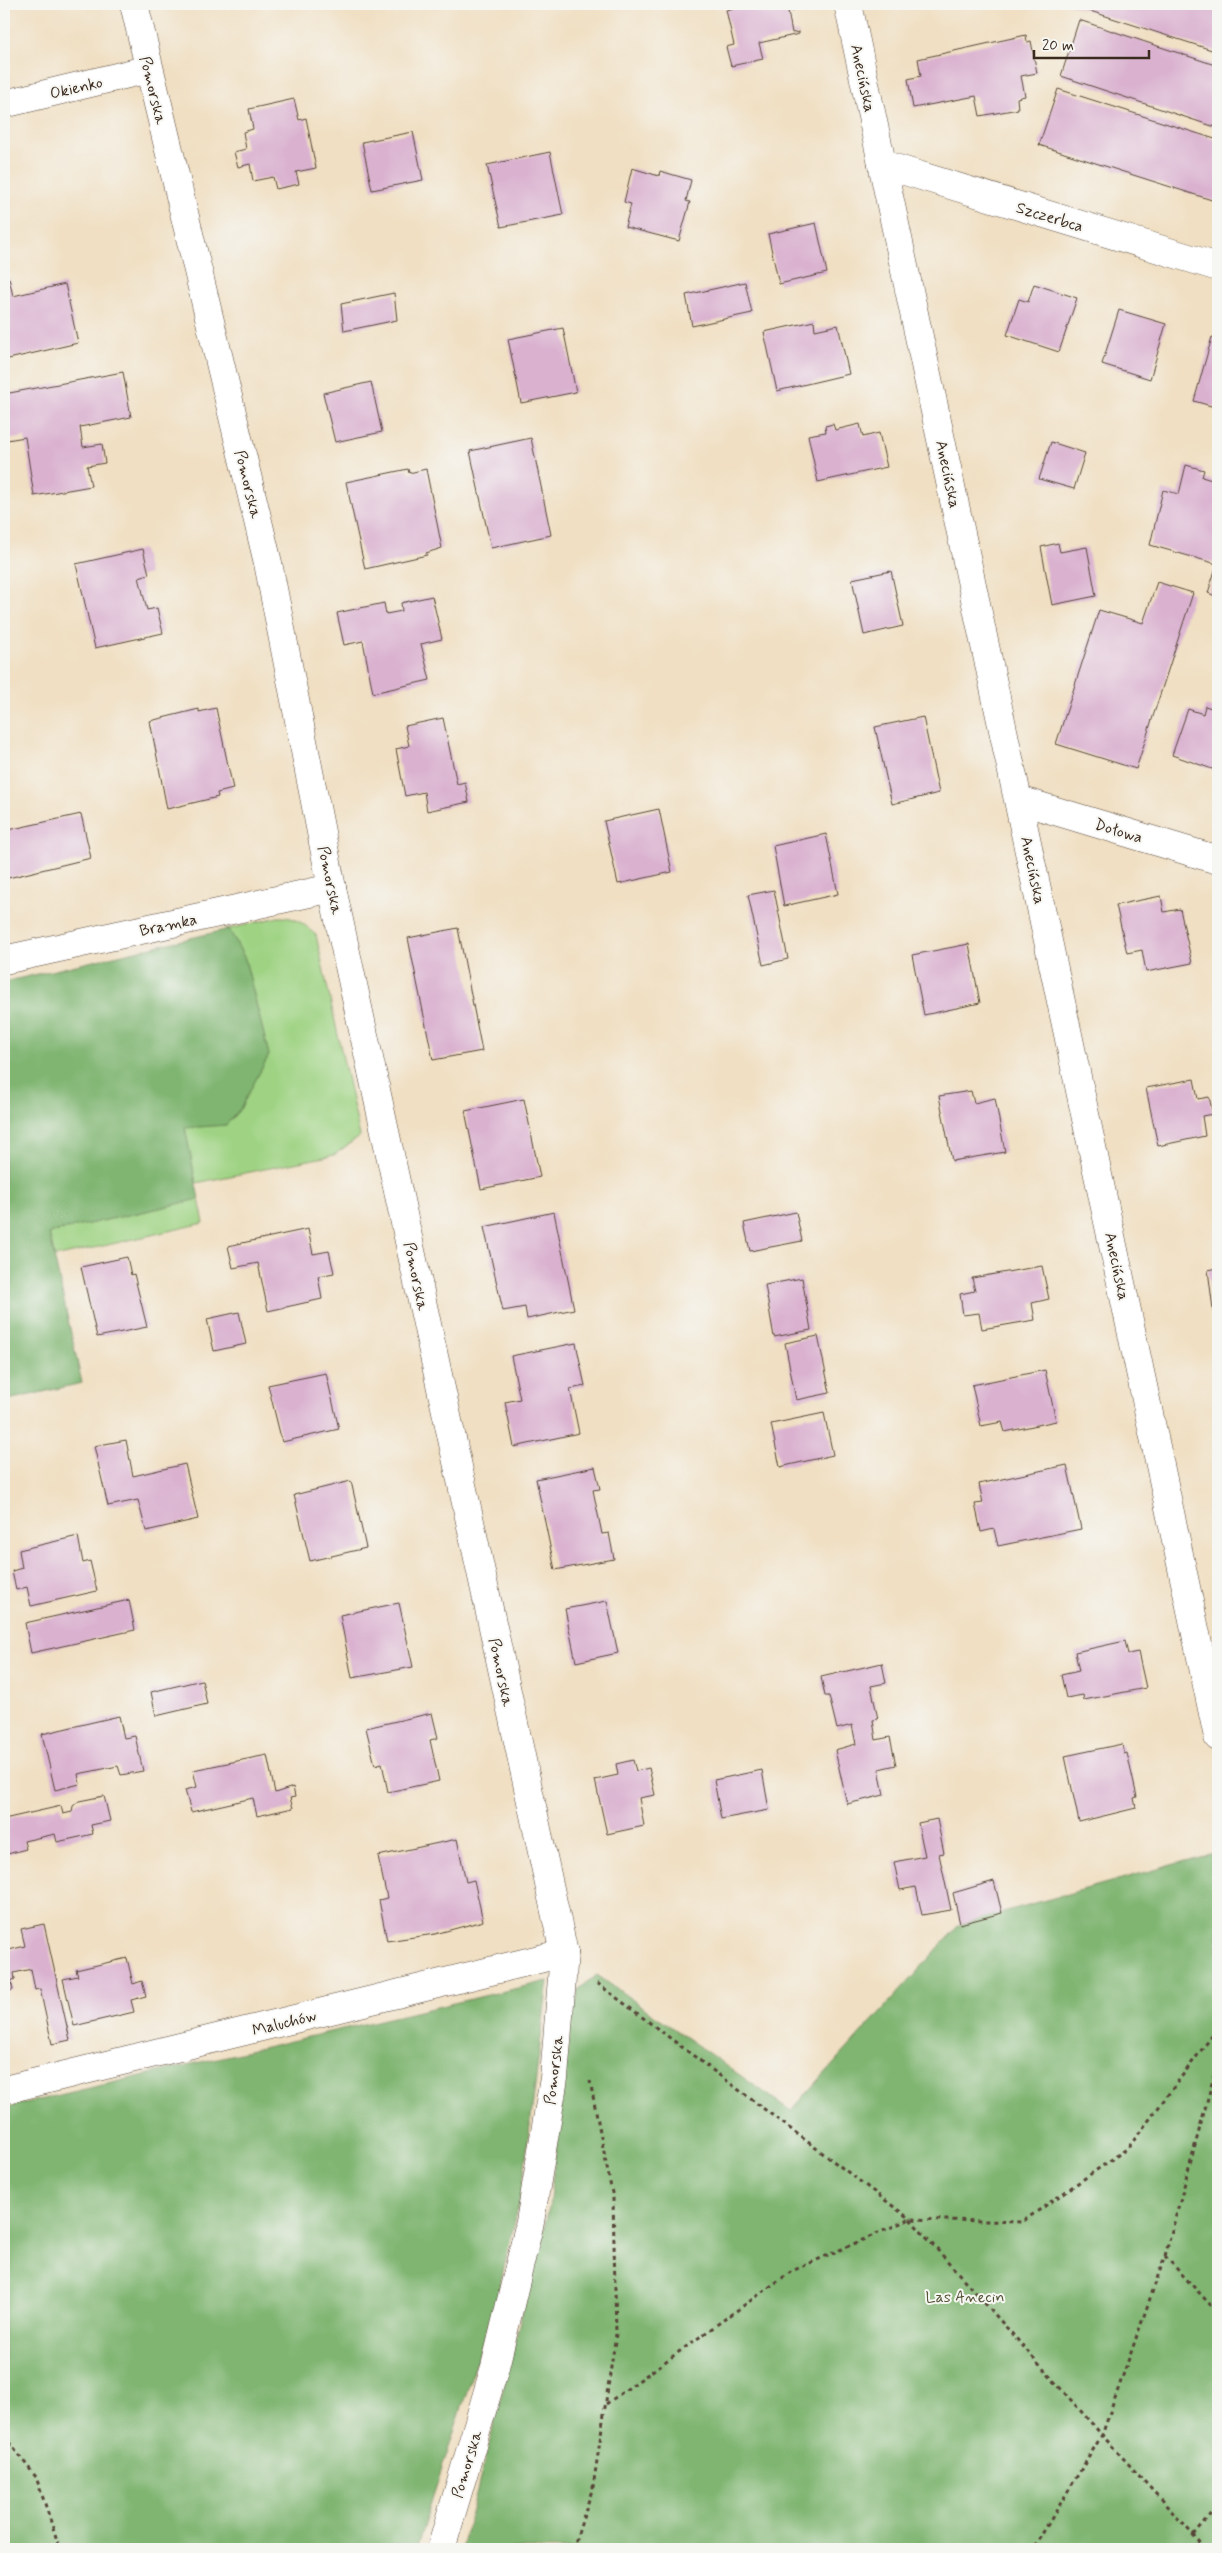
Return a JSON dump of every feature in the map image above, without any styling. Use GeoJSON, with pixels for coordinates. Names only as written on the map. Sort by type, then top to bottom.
{"type":"FeatureCollection","features":[{"type":"Feature","properties":{"kind":"street","name":"Pomorska"},"geometry":{"type":"LineString","coordinates":[[134,4],[268,563],[332,888],[564,1953],[554,2078],[530,2222],[495,2367],[441,2549]]}},
{"type":"Feature","properties":{"kind":"street","name":"Anecińska"},"geometry":{"type":"LineString","coordinates":[[848,4],[1020,800],[1218,1737]]}},
{"type":"Feature","properties":{"kind":"street","name":"Okienko"},"geometry":{"type":"LineString","coordinates":[[4,104],[149,69]]}},
{"type":"Feature","properties":{"kind":"street","name":"Szczerbca"},"geometry":{"type":"LineString","coordinates":[[882,164],[1218,267]]}},
{"type":"Feature","properties":{"kind":"street","name":"Dołowa"},"geometry":{"type":"LineString","coordinates":[[1020,800],[1218,860]]}},
{"type":"Feature","properties":{"kind":"street","name":"Bramka"},"geometry":{"type":"LineString","coordinates":[[4,960],[332,888]]}},
{"type":"Feature","properties":{"kind":"street","name":"Maluchów"},"geometry":{"type":"LineString","coordinates":[[4,2090],[564,1953]]}},
{"type":"Feature","properties":{"kind":"path"},"geometry":{"type":"LineString","coordinates":[[564,1953],[599,1984],[910,2219],[1206,2549]]}},
{"type":"Feature","properties":{"kind":"path"},"geometry":{"type":"LineString","coordinates":[[606,2404],[792,2271],[910,2219],[1022,2222],[1128,2148],[1218,2028]]}},
{"type":"Feature","properties":{"kind":"path"},"geometry":{"type":"LineString","coordinates":[[1033,2549],[1102,2435],[1165,2256],[1218,2061]]}},
{"type":"Feature","properties":{"kind":"path"},"geometry":{"type":"LineString","coordinates":[[573,2549],[593,2488],[616,2334],[613,2198],[588,2071]]}},
{"type":"Feature","properties":{"kind":"path"},"geometry":{"type":"LineString","coordinates":[[1165,2256],[1218,2313]]}},
{"type":"Feature","properties":{"kind":"path"},"geometry":{"type":"LineString","coordinates":[[4,2436],[36,2477],[60,2549]]}},
{"type":"Feature","properties":{"kind":"path"},"geometry":{"type":"LineString","coordinates":[[1192,2535],[1218,2505]]}},
{"type":"Feature","properties":{"kind":"green space"},"geometry":{"type":"Polygon","coordinates":[[[278,917],[295,919],[316,935],[360,1136],[334,1155],[196,1183],[185,1127],[226,1125],[240,1109],[269,1055],[245,959],[229,929],[278,917]]]}},
{"type":"Feature","properties":{"kind":"green space"},"geometry":{"type":"Polygon","coordinates":[[[229,929],[245,959],[269,1055],[240,1109],[226,1125],[185,1128],[199,1199],[49,1233],[82,1383],[4,1401],[4,982],[229,929]]]}},
{"type":"Feature","properties":{"kind":"green space"},"geometry":{"type":"Polygon","coordinates":[[[199,1199],[204,1223],[55,1257],[49,1233],[199,1199]]]}},
{"type":"Feature","properties":{"kind":"green space","name":"Las Anecin"},"geometry":{"type":"Polygon","coordinates":[[[1218,1852],[1218,2549],[462,2549],[549,2208],[570,2027],[579,1989],[597,1975],[791,2111],[960,1924],[1218,1852]]]}},
{"type":"Feature","properties":{"kind":"green space"},"geometry":{"type":"Polygon","coordinates":[[[548,1981],[522,2190],[497,2298],[416,2549],[4,2549],[4,2108],[548,1981]]]}},
{"type":"Feature","properties":{"kind":"building"},"geometry":{"type":"Polygon","coordinates":[[[749,4],[793,4],[794,10],[788,11],[792,33],[799,32],[799,34],[759,43],[763,59],[731,66],[726,47],[734,45],[726,10],[749,4]]]}},
{"type":"Feature","properties":{"kind":"building"},"geometry":{"type":"Polygon","coordinates":[[[1069,4],[1218,4],[1218,52],[1087,10],[1069,4]]]}},
{"type":"Feature","properties":{"kind":"building"},"geometry":{"type":"Polygon","coordinates":[[[1079,20],[1218,66],[1218,128],[1061,76],[1079,20]]]}},
{"type":"Feature","properties":{"kind":"building"},"geometry":{"type":"Polygon","coordinates":[[[1026,35],[1027,42],[1031,41],[1037,73],[1021,76],[1025,96],[1017,98],[1018,109],[980,116],[976,96],[913,108],[908,79],[921,76],[918,59],[1026,35]]]}},
{"type":"Feature","properties":{"kind":"building"},"geometry":{"type":"Polygon","coordinates":[[[1058,89],[1218,140],[1218,202],[1039,145],[1058,89]]]}},
{"type":"Feature","properties":{"kind":"building"},"geometry":{"type":"Polygon","coordinates":[[[294,99],[299,120],[306,118],[316,168],[296,172],[299,184],[276,189],[273,177],[253,181],[250,164],[238,167],[234,152],[246,149],[243,132],[253,129],[249,109],[294,99]]]}},
{"type":"Feature","properties":{"kind":"building"},"geometry":{"type":"Polygon","coordinates":[[[413,132],[423,180],[372,190],[362,142],[413,132]]]}},
{"type":"Feature","properties":{"kind":"building"},"geometry":{"type":"Polygon","coordinates":[[[550,152],[563,215],[501,227],[487,165],[550,152]]]}},
{"type":"Feature","properties":{"kind":"building"},"geometry":{"type":"Polygon","coordinates":[[[632,168],[659,176],[660,171],[691,180],[686,201],[690,202],[679,241],[625,227],[631,204],[624,202],[632,168]]]}},
{"type":"Feature","properties":{"kind":"building"},"geometry":{"type":"Polygon","coordinates":[[[816,223],[827,273],[779,284],[768,234],[816,223]]]}},
{"type":"Feature","properties":{"kind":"building"},"geometry":{"type":"Polygon","coordinates":[[[9,278],[13,296],[65,284],[78,343],[4,360],[4,280],[9,278]]]}},
{"type":"Feature","properties":{"kind":"building"},"geometry":{"type":"Polygon","coordinates":[[[745,282],[752,313],[692,326],[686,295],[745,282]]]}},
{"type":"Feature","properties":{"kind":"building"},"geometry":{"type":"Polygon","coordinates":[[[1034,284],[1077,298],[1059,352],[1007,335],[1019,299],[1028,302],[1034,284]]]}},
{"type":"Feature","properties":{"kind":"building"},"geometry":{"type":"Polygon","coordinates":[[[394,293],[397,320],[344,331],[341,304],[394,293]]]}},
{"type":"Feature","properties":{"kind":"building"},"geometry":{"type":"Polygon","coordinates":[[[1119,310],[1166,324],[1150,379],[1102,364],[1119,310]]]}},
{"type":"Feature","properties":{"kind":"building"},"geometry":{"type":"Polygon","coordinates":[[[814,321],[815,330],[838,325],[849,374],[777,391],[764,332],[814,321]]]}},
{"type":"Feature","properties":{"kind":"building"},"geometry":{"type":"Polygon","coordinates":[[[563,328],[576,392],[521,403],[508,339],[563,328]]]}},
{"type":"Feature","properties":{"kind":"building"},"geometry":{"type":"Polygon","coordinates":[[[1212,337],[1218,339],[1218,408],[1194,401],[1212,337]]]}},
{"type":"Feature","properties":{"kind":"building"},"geometry":{"type":"Polygon","coordinates":[[[123,372],[131,417],[80,427],[83,447],[102,444],[105,463],[87,466],[91,486],[34,496],[25,437],[7,440],[4,423],[4,394],[123,372]]]}},
{"type":"Feature","properties":{"kind":"building"},"geometry":{"type":"Polygon","coordinates":[[[371,382],[382,432],[335,442],[323,393],[371,382]]]}},
{"type":"Feature","properties":{"kind":"building"},"geometry":{"type":"Polygon","coordinates":[[[833,424],[835,430],[860,424],[863,437],[879,433],[887,467],[818,482],[808,435],[826,432],[825,426],[833,424]]]}},
{"type":"Feature","properties":{"kind":"building"},"geometry":{"type":"Polygon","coordinates":[[[531,438],[551,535],[491,548],[470,451],[531,438]]]}},
{"type":"Feature","properties":{"kind":"building"},"geometry":{"type":"Polygon","coordinates":[[[1051,442],[1085,453],[1074,489],[1039,479],[1051,442]]]}},
{"type":"Feature","properties":{"kind":"building"},"geometry":{"type":"Polygon","coordinates":[[[1186,465],[1204,470],[1202,477],[1218,482],[1218,597],[1208,593],[1217,564],[1150,545],[1163,490],[1179,494],[1186,465]]]}},
{"type":"Feature","properties":{"kind":"building"},"geometry":{"type":"Polygon","coordinates":[[[408,469],[409,473],[426,469],[442,548],[426,553],[427,555],[365,569],[346,482],[408,469]]]}},
{"type":"Feature","properties":{"kind":"building"},"geometry":{"type":"Polygon","coordinates":[[[1058,543],[1060,552],[1087,547],[1096,596],[1052,605],[1041,547],[1058,543]]]}},
{"type":"Feature","properties":{"kind":"building"},"geometry":{"type":"Polygon","coordinates":[[[143,549],[149,574],[139,577],[147,610],[157,608],[163,633],[95,648],[76,564],[143,549]]]}},
{"type":"Feature","properties":{"kind":"building"},"geometry":{"type":"Polygon","coordinates":[[[891,571],[903,626],[864,635],[852,579],[891,571]]]}},
{"type":"Feature","properties":{"kind":"building"},"geometry":{"type":"Polygon","coordinates":[[[1157,582],[1193,593],[1136,769],[1056,744],[1099,610],[1143,623],[1157,582]]]}},
{"type":"Feature","properties":{"kind":"building"},"geometry":{"type":"Polygon","coordinates":[[[432,596],[442,639],[421,644],[430,680],[373,693],[363,641],[344,645],[337,613],[384,603],[386,614],[402,611],[401,603],[432,596]]]}},
{"type":"Feature","properties":{"kind":"building"},"geometry":{"type":"Polygon","coordinates":[[[1205,706],[1218,710],[1216,719],[1218,719],[1218,771],[1172,755],[1188,709],[1203,714],[1205,706]]]}},
{"type":"Feature","properties":{"kind":"building"},"geometry":{"type":"Polygon","coordinates":[[[216,708],[233,789],[217,793],[218,797],[167,809],[150,721],[199,709],[199,712],[216,708]]]}},
{"type":"Feature","properties":{"kind":"building"},"geometry":{"type":"Polygon","coordinates":[[[923,717],[939,793],[892,804],[875,727],[923,717]]]}},
{"type":"Feature","properties":{"kind":"building"},"geometry":{"type":"Polygon","coordinates":[[[443,718],[457,784],[465,782],[469,802],[427,811],[424,792],[405,796],[396,749],[409,746],[405,726],[443,718]]]}},
{"type":"Feature","properties":{"kind":"building"},"geometry":{"type":"Polygon","coordinates":[[[659,809],[672,872],[618,884],[604,821],[659,809]]]}},
{"type":"Feature","properties":{"kind":"building"},"geometry":{"type":"Polygon","coordinates":[[[81,814],[91,858],[4,879],[4,831],[81,814]]]}},
{"type":"Feature","properties":{"kind":"building"},"geometry":{"type":"Polygon","coordinates":[[[826,834],[838,894],[784,906],[773,846],[826,834]]]}},
{"type":"Feature","properties":{"kind":"building"},"geometry":{"type":"Polygon","coordinates":[[[774,890],[788,959],[763,965],[748,895],[774,890]]]}},
{"type":"Feature","properties":{"kind":"building"},"geometry":{"type":"Polygon","coordinates":[[[1161,896],[1164,912],[1180,909],[1192,963],[1146,972],[1142,950],[1127,953],[1116,905],[1161,896]]]}},
{"type":"Feature","properties":{"kind":"building"},"geometry":{"type":"Polygon","coordinates":[[[458,928],[482,1051],[433,1060],[408,938],[458,928]]]}},
{"type":"Feature","properties":{"kind":"building"},"geometry":{"type":"Polygon","coordinates":[[[969,944],[980,1003],[924,1015],[912,955],[969,944]]]}},
{"type":"Feature","properties":{"kind":"building"},"geometry":{"type":"Polygon","coordinates":[[[1194,1079],[1198,1099],[1209,1097],[1213,1114],[1202,1116],[1205,1136],[1158,1146],[1146,1088],[1194,1079]]]}},
{"type":"Feature","properties":{"kind":"building"},"geometry":{"type":"Polygon","coordinates":[[[971,1091],[974,1103],[995,1098],[1005,1152],[952,1161],[939,1096],[971,1091]]]}},
{"type":"Feature","properties":{"kind":"building"},"geometry":{"type":"Polygon","coordinates":[[[524,1099],[540,1177],[481,1189],[465,1111],[524,1099]]]}},
{"type":"Feature","properties":{"kind":"building"},"geometry":{"type":"Polygon","coordinates":[[[554,1212],[574,1309],[527,1319],[525,1307],[503,1311],[484,1227],[554,1212]]]}},
{"type":"Feature","properties":{"kind":"building"},"geometry":{"type":"Polygon","coordinates":[[[796,1212],[802,1241],[750,1251],[744,1223],[796,1212]]]}},
{"type":"Feature","properties":{"kind":"building"},"geometry":{"type":"Polygon","coordinates":[[[308,1229],[313,1254],[329,1251],[334,1273],[318,1276],[322,1299],[268,1311],[258,1263],[233,1268],[228,1246],[308,1229]]]}},
{"type":"Feature","properties":{"kind":"building"},"geometry":{"type":"Polygon","coordinates":[[[127,1257],[131,1275],[134,1274],[147,1327],[97,1337],[81,1267],[127,1257]]]}},
{"type":"Feature","properties":{"kind":"building"},"geometry":{"type":"Polygon","coordinates":[[[1042,1266],[1049,1299],[1032,1303],[1035,1320],[982,1329],[979,1313],[963,1315],[960,1294],[975,1291],[972,1278],[1042,1266]]]}},
{"type":"Feature","properties":{"kind":"building"},"geometry":{"type":"Polygon","coordinates":[[[1218,1268],[1218,1324],[1215,1325],[1208,1270],[1218,1268]]]}},
{"type":"Feature","properties":{"kind":"building"},"geometry":{"type":"Polygon","coordinates":[[[802,1278],[811,1330],[774,1337],[765,1285],[802,1278]]]}},
{"type":"Feature","properties":{"kind":"building"},"geometry":{"type":"Polygon","coordinates":[[[239,1312],[246,1344],[214,1351],[207,1319],[239,1312]]]}},
{"type":"Feature","properties":{"kind":"building"},"geometry":{"type":"Polygon","coordinates":[[[818,1336],[830,1393],[796,1400],[785,1343],[818,1336]]]}},
{"type":"Feature","properties":{"kind":"building"},"geometry":{"type":"Polygon","coordinates":[[[576,1343],[585,1386],[570,1389],[579,1433],[514,1447],[505,1402],[520,1399],[511,1356],[576,1343]]]}},
{"type":"Feature","properties":{"kind":"building"},"geometry":{"type":"Polygon","coordinates":[[[1045,1370],[1056,1421],[1005,1432],[1002,1422],[981,1426],[972,1385],[1045,1370]]]}},
{"type":"Feature","properties":{"kind":"building"},"geometry":{"type":"Polygon","coordinates":[[[326,1373],[339,1429],[282,1442],[268,1385],[326,1373]]]}},
{"type":"Feature","properties":{"kind":"building"},"geometry":{"type":"Polygon","coordinates":[[[824,1413],[833,1455],[780,1467],[771,1424],[824,1413]]]}},
{"type":"Feature","properties":{"kind":"building"},"geometry":{"type":"Polygon","coordinates":[[[126,1440],[133,1476],[185,1464],[198,1519],[146,1531],[138,1500],[108,1506],[94,1446],[126,1440]]]}},
{"type":"Feature","properties":{"kind":"building"},"geometry":{"type":"Polygon","coordinates":[[[1067,1465],[1081,1529],[998,1546],[994,1529],[981,1532],[975,1504],[983,1503],[979,1484],[1067,1465]]]}},
{"type":"Feature","properties":{"kind":"building"},"geometry":{"type":"Polygon","coordinates":[[[595,1467],[600,1489],[593,1490],[602,1534],[609,1533],[614,1559],[555,1570],[536,1479],[595,1467]]]}},
{"type":"Feature","properties":{"kind":"building"},"geometry":{"type":"Polygon","coordinates":[[[351,1481],[366,1548],[310,1561],[294,1495],[351,1481]]]}},
{"type":"Feature","properties":{"kind":"building"},"geometry":{"type":"Polygon","coordinates":[[[78,1536],[83,1563],[90,1561],[97,1591],[31,1606],[27,1587],[16,1590],[12,1571],[22,1568],[19,1550],[78,1536]]]}},
{"type":"Feature","properties":{"kind":"building"},"geometry":{"type":"Polygon","coordinates":[[[129,1600],[135,1630],[31,1653],[25,1623],[129,1600]]]}},
{"type":"Feature","properties":{"kind":"building"},"geometry":{"type":"Polygon","coordinates":[[[607,1601],[618,1653],[576,1662],[565,1609],[607,1601]]]}},
{"type":"Feature","properties":{"kind":"building"},"geometry":{"type":"Polygon","coordinates":[[[399,1603],[413,1667],[352,1678],[340,1615],[399,1603]]]}},
{"type":"Feature","properties":{"kind":"building"},"geometry":{"type":"Polygon","coordinates":[[[1125,1641],[1128,1654],[1138,1652],[1146,1688],[1084,1700],[1083,1695],[1066,1698],[1061,1675],[1079,1671],[1075,1652],[1125,1641]]]}},
{"type":"Feature","properties":{"kind":"building"},"geometry":{"type":"Polygon","coordinates":[[[882,1663],[886,1683],[871,1686],[878,1719],[873,1720],[876,1740],[890,1737],[896,1765],[879,1769],[884,1795],[847,1804],[835,1750],[856,1744],[852,1725],[837,1729],[829,1696],[825,1696],[821,1677],[882,1663]]]}},
{"type":"Feature","properties":{"kind":"building"},"geometry":{"type":"Polygon","coordinates":[[[202,1680],[207,1704],[156,1716],[151,1692],[202,1680]]]}},
{"type":"Feature","properties":{"kind":"building"},"geometry":{"type":"Polygon","coordinates":[[[432,1713],[438,1738],[430,1740],[439,1781],[388,1792],[382,1763],[375,1765],[366,1728],[432,1713]]]}},
{"type":"Feature","properties":{"kind":"building"},"geometry":{"type":"Polygon","coordinates":[[[119,1716],[124,1738],[135,1736],[143,1771],[121,1775],[118,1766],[78,1774],[80,1784],[55,1790],[42,1734],[119,1716]]]}},
{"type":"Feature","properties":{"kind":"building"},"geometry":{"type":"Polygon","coordinates":[[[1122,1744],[1124,1754],[1127,1753],[1137,1797],[1134,1798],[1136,1808],[1079,1822],[1065,1756],[1122,1744]]]}},
{"type":"Feature","properties":{"kind":"building"},"geometry":{"type":"Polygon","coordinates":[[[267,1755],[275,1793],[293,1787],[295,1797],[290,1798],[293,1808],[257,1816],[253,1798],[191,1812],[185,1790],[197,1787],[193,1770],[267,1755]]]}},
{"type":"Feature","properties":{"kind":"building"},"geometry":{"type":"Polygon","coordinates":[[[633,1760],[636,1771],[649,1768],[655,1795],[639,1798],[644,1826],[607,1834],[595,1780],[618,1775],[616,1764],[633,1760]]]}},
{"type":"Feature","properties":{"kind":"building"},"geometry":{"type":"Polygon","coordinates":[[[762,1770],[769,1810],[721,1819],[714,1780],[762,1770]]]}},
{"type":"Feature","properties":{"kind":"building"},"geometry":{"type":"Polygon","coordinates":[[[104,1796],[110,1821],[91,1825],[93,1834],[57,1842],[55,1834],[24,1841],[26,1849],[4,1855],[4,1828],[6,1828],[4,1819],[61,1806],[63,1814],[72,1812],[73,1806],[79,1801],[104,1796]]]}},
{"type":"Feature","properties":{"kind":"building"},"geometry":{"type":"Polygon","coordinates":[[[937,1819],[944,1853],[939,1854],[951,1910],[922,1915],[916,1887],[900,1890],[894,1862],[925,1856],[918,1823],[937,1819]]]}},
{"type":"Feature","properties":{"kind":"building"},"geometry":{"type":"Polygon","coordinates":[[[457,1839],[466,1882],[474,1880],[483,1921],[435,1934],[387,1941],[379,1900],[387,1898],[378,1856],[457,1839]]]}},
{"type":"Feature","properties":{"kind":"building"},"geometry":{"type":"Polygon","coordinates":[[[994,1881],[1002,1913],[960,1924],[953,1893],[994,1881]]]}},
{"type":"Feature","properties":{"kind":"building"},"geometry":{"type":"Polygon","coordinates":[[[44,1924],[70,2040],[52,2044],[40,1989],[35,1990],[31,1969],[14,1973],[15,1979],[11,1981],[13,1990],[4,1992],[4,1942],[6,1942],[9,1950],[25,1946],[21,1929],[44,1924]]]}},
{"type":"Feature","properties":{"kind":"building"},"geometry":{"type":"Polygon","coordinates":[[[127,1958],[133,1984],[142,1981],[146,1996],[131,2000],[134,2012],[74,2026],[63,1979],[78,1976],[76,1970],[127,1958]]]}}]}
